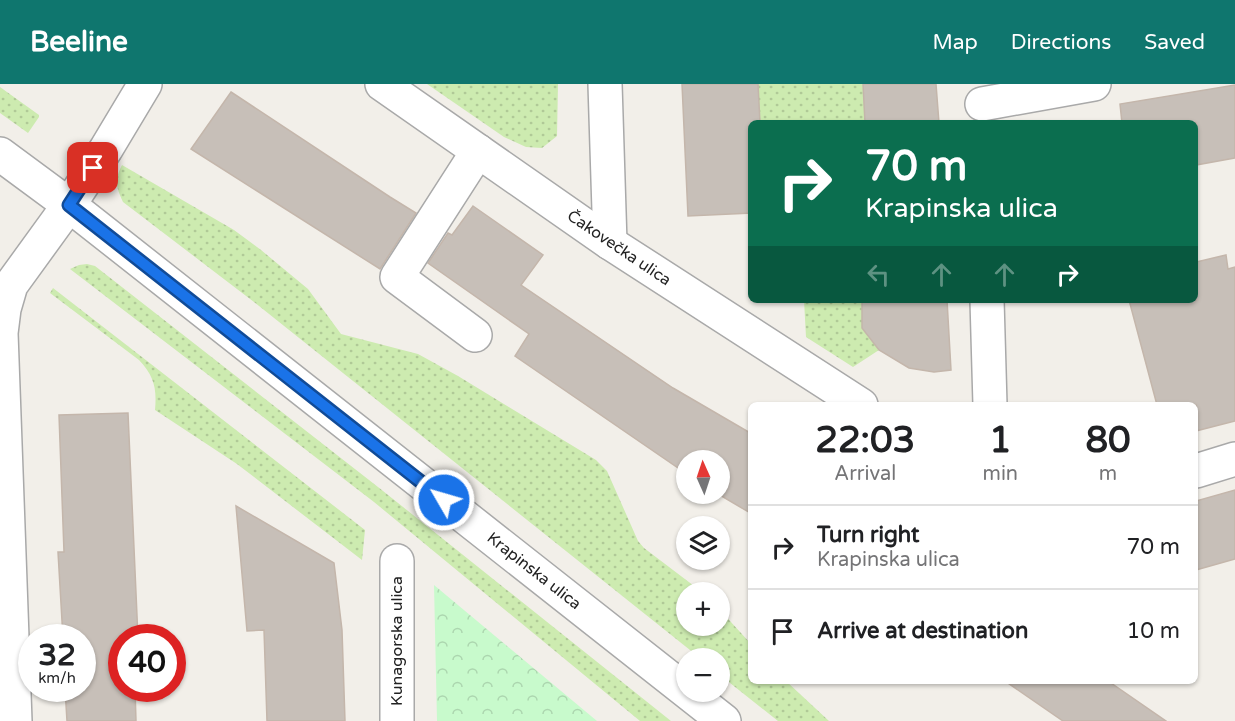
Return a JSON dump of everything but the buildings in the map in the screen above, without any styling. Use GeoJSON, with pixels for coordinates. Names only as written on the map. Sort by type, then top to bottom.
{"type":"FeatureCollection","features":[{"type":"Feature","properties":{"kind":"street"},"geometry":{"type":"LineString","coordinates":[[15,721],[1,333],[6,281],[69,205],[145,84]]}},
{"type":"Feature","properties":{"kind":"street","name":"Čakovečka ulica"},"geometry":{"type":"LineString","coordinates":[[382,84],[610,243],[856,402]]}},
{"type":"Feature","properties":{"kind":"street"},"geometry":{"type":"LineString","coordinates":[[605,84],[610,243]]}},
{"type":"Feature","properties":{"kind":"street"},"geometry":{"type":"LineString","coordinates":[[982,104],[1094,84]]}},
{"type":"Feature","properties":{"kind":"street"},"geometry":{"type":"LineString","coordinates":[[475,335],[397,277],[478,151]]}},
{"type":"Feature","properties":{"kind":"street","name":"Krapinska ulica"},"geometry":{"type":"LineString","coordinates":[[0,154],[69,205],[724,721]]}},
{"type":"Feature","properties":{"kind":"street"},"geometry":{"type":"LineString","coordinates":[[987,303],[990,402]]}},
{"type":"Feature","properties":{"kind":"street"},"geometry":{"type":"LineString","coordinates":[[1198,470],[1235,459]]}},
{"type":"Feature","properties":{"kind":"street","name":"Kunagorska ulica"},"geometry":{"type":"LineString","coordinates":[[397,561],[398,721]]}},
{"type":"Feature","properties":{"kind":"green space"},"geometry":{"type":"Polygon","coordinates":[[[427,84],[558,84],[557,136],[542,148],[526,147],[504,137],[427,84]]]}},
{"type":"Feature","properties":{"kind":"green space"},"geometry":{"type":"Polygon","coordinates":[[[758,84],[863,84],[865,120],[760,120],[758,84]]]}},
{"type":"Feature","properties":{"kind":"green space"},"geometry":{"type":"Polygon","coordinates":[[[0,87],[39,115],[28,133],[0,113],[0,87]]]}},
{"type":"Feature","properties":{"kind":"green space"},"geometry":{"type":"Polygon","coordinates":[[[122,165],[234,230],[261,250],[308,289],[341,334],[418,354],[596,460],[607,471],[638,541],[689,582],[676,582],[676,636],[730,636],[730,621],[748,641],[748,684],[789,684],[829,721],[778,721],[730,683],[730,648],[687,648],[254,302],[123,202],[117,184],[122,165]]]}},
{"type":"Feature","properties":{"kind":"green space"},"geometry":{"type":"Polygon","coordinates":[[[87,264],[95,266],[378,487],[671,721],[640,721],[374,502],[70,269],[87,264]]]}},
{"type":"Feature","properties":{"kind":"green space"},"geometry":{"type":"Polygon","coordinates":[[[53,288],[365,530],[362,560],[237,464],[155,410],[153,383],[139,360],[50,293],[53,288]]]}},
{"type":"Feature","properties":{"kind":"green space"},"geometry":{"type":"Polygon","coordinates":[[[804,303],[862,303],[862,328],[879,350],[853,367],[806,337],[804,303]]]}},
{"type":"Feature","properties":{"kind":"green space"},"geometry":{"type":"Polygon","coordinates":[[[434,585],[597,721],[437,721],[434,585]]]}},
{"type":"Feature","properties":{"kind":"route"},"geometry":{"type":"LineString","coordinates":[[93,168],[69,205],[444,500]]}}]}
